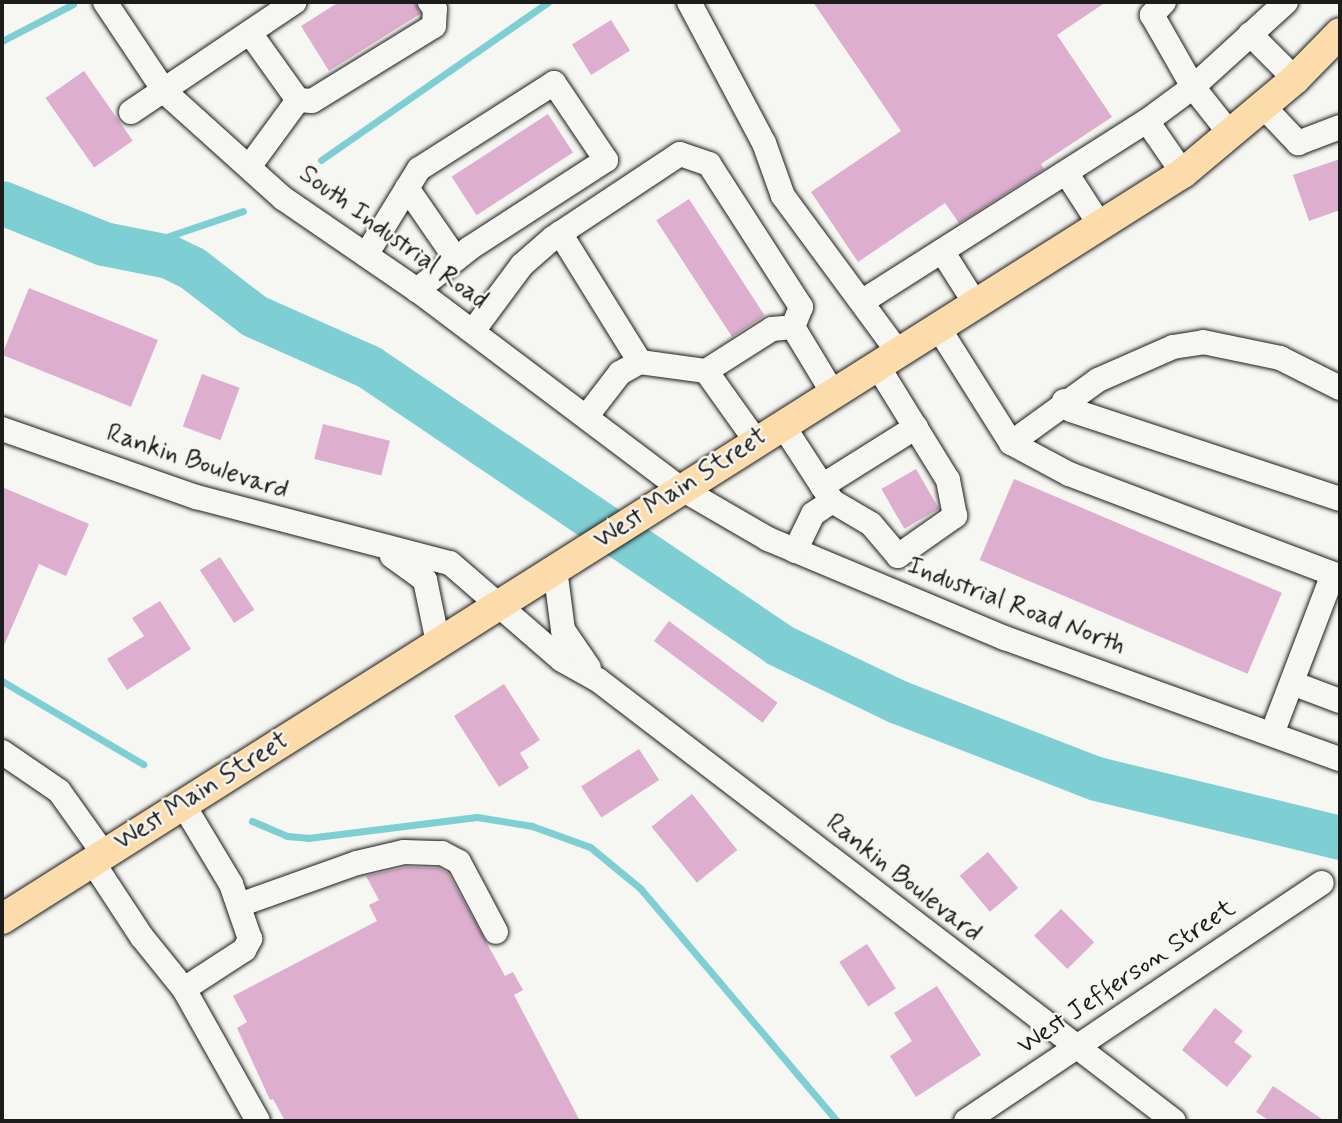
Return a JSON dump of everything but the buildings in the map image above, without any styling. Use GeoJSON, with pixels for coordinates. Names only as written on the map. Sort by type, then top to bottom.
{"type":"FeatureCollection","features":[{"type":"Feature","properties":{"kind":"main road","name":"West Main Street"},"geometry":{"type":"LineString","coordinates":[[2,919],[680,488],[1183,173],[1264,107],[1340,33]]}},
{"type":"Feature","properties":{"kind":"street","name":"South Industrial Road"},"geometry":{"type":"LineString","coordinates":[[106,2],[165,92],[285,199],[417,290],[680,488]]}},
{"type":"Feature","properties":{"kind":"street"},"geometry":{"type":"LineString","coordinates":[[131,113],[295,2]]}},
{"type":"Feature","properties":{"kind":"street"},"geometry":{"type":"LineString","coordinates":[[298,100],[312,101],[434,26],[435,9],[430,2]]}},
{"type":"Feature","properties":{"kind":"street"},"geometry":{"type":"LineString","coordinates":[[689,2],[764,143],[783,196],[842,281],[863,301],[916,427],[948,480],[955,516],[898,556],[884,587]]}},
{"type":"Feature","properties":{"kind":"street"},"geometry":{"type":"LineString","coordinates":[[1164,2],[1152,15],[1194,87],[1231,135]]}},
{"type":"Feature","properties":{"kind":"street"},"geometry":{"type":"LineString","coordinates":[[863,301],[1147,121],[1194,87],[1286,2]]}},
{"type":"Feature","properties":{"kind":"street"},"geometry":{"type":"LineString","coordinates":[[250,33],[298,100]]}},
{"type":"Feature","properties":{"kind":"street"},"geometry":{"type":"LineString","coordinates":[[1250,34],[1295,79]]}},
{"type":"Feature","properties":{"kind":"street"},"geometry":{"type":"LineString","coordinates":[[366,255],[419,169],[554,83],[606,160],[456,259],[417,290]]}},
{"type":"Feature","properties":{"kind":"street"},"geometry":{"type":"LineString","coordinates":[[249,167],[298,100]]}},
{"type":"Feature","properties":{"kind":"street"},"geometry":{"type":"LineString","coordinates":[[1264,107],[1298,143],[1340,127]]}},
{"type":"Feature","properties":{"kind":"street"},"geometry":{"type":"LineString","coordinates":[[1147,121],[1183,173]]}},
{"type":"Feature","properties":{"kind":"street"},"geometry":{"type":"LineString","coordinates":[[473,331],[522,265],[561,233],[680,154],[709,164],[801,307],[793,327]]}},
{"type":"Feature","properties":{"kind":"street"},"geometry":{"type":"LineString","coordinates":[[1067,174],[1100,225]]}},
{"type":"Feature","properties":{"kind":"street"},"geometry":{"type":"LineString","coordinates":[[407,187],[456,259]]}},
{"type":"Feature","properties":{"kind":"street"},"geometry":{"type":"LineString","coordinates":[[561,233],[640,362]]}},
{"type":"Feature","properties":{"kind":"street"},"geometry":{"type":"LineString","coordinates":[[942,251],[975,303]]}},
{"type":"Feature","properties":{"kind":"street"},"geometry":{"type":"LineString","coordinates":[[586,416],[620,373],[640,362],[706,371],[772,329],[793,327]]}},
{"type":"Feature","properties":{"kind":"street"},"geometry":{"type":"LineString","coordinates":[[793,327],[833,393]]}},
{"type":"Feature","properties":{"kind":"street"},"geometry":{"type":"LineString","coordinates":[[938,327],[1011,443],[1069,474],[1337,564],[1272,734]]}},
{"type":"Feature","properties":{"kind":"street"},"geometry":{"type":"LineString","coordinates":[[1011,443],[1064,401],[1142,359],[1203,342],[1280,358],[1340,388]]}},
{"type":"Feature","properties":{"kind":"street"},"geometry":{"type":"LineString","coordinates":[[706,371],[755,441]]}},
{"type":"Feature","properties":{"kind":"street"},"geometry":{"type":"LineString","coordinates":[[1064,401],[1072,410],[1340,499]]}},
{"type":"Feature","properties":{"kind":"street"},"geometry":{"type":"LineString","coordinates":[[782,424],[827,493],[871,524],[898,556]]}},
{"type":"Feature","properties":{"kind":"street"},"geometry":{"type":"LineString","coordinates":[[795,551],[813,514],[827,493],[916,427]]}},
{"type":"Feature","properties":{"kind":"street","name":"Rankin Boulevard"},"geometry":{"type":"LineString","coordinates":[[2,429],[196,497],[376,547],[450,563],[562,660],[598,680],[988,983],[1079,1046],[1174,1121]]}},
{"type":"Feature","properties":{"kind":"street","name":"Industrial Road North"},"geometry":{"type":"LineString","coordinates":[[680,488],[795,551],[1005,638],[1340,759]]}},
{"type":"Feature","properties":{"kind":"street","name":"Rankin Boulevard"},"geometry":{"type":"LineString","coordinates":[[376,547],[414,568],[425,580],[438,643]]}},
{"type":"Feature","properties":{"kind":"street","name":"Rankin Boulevard"},"geometry":{"type":"LineString","coordinates":[[555,569],[563,631],[598,680]]}},
{"type":"Feature","properties":{"kind":"street"},"geometry":{"type":"LineString","coordinates":[[1292,683],[1340,701]]}},
{"type":"Feature","properties":{"kind":"street"},"geometry":{"type":"LineString","coordinates":[[2,752],[59,791],[142,937],[184,989],[250,1118]]}},
{"type":"Feature","properties":{"kind":"street"},"geometry":{"type":"LineString","coordinates":[[183,804],[221,864],[249,933],[248,946],[184,989]]}},
{"type":"Feature","properties":{"kind":"street"},"geometry":{"type":"LineString","coordinates":[[239,905],[357,863],[404,852],[442,852],[459,862],[496,932]]}},
{"type":"Feature","properties":{"kind":"street","name":"West Jefferson Street"},"geometry":{"type":"LineString","coordinates":[[966,1121],[1322,883]]}},
{"type":"Feature","properties":{"kind":"waterway"},"geometry":{"type":"LineString","coordinates":[[321,160],[548,2]]}},
{"type":"Feature","properties":{"kind":"waterway"},"geometry":{"type":"LineString","coordinates":[[2,41],[73,4]]}},
{"type":"Feature","properties":{"kind":"waterway"},"geometry":{"type":"LineString","coordinates":[[2,203],[104,244],[169,257],[192,268],[254,316],[369,367],[779,645],[898,702],[1097,779],[1340,838]]}},
{"type":"Feature","properties":{"kind":"waterway"},"geometry":{"type":"LineString","coordinates":[[131,249],[243,211]]}},
{"type":"Feature","properties":{"kind":"waterway"},"geometry":{"type":"LineString","coordinates":[[2,681],[143,764]]}},
{"type":"Feature","properties":{"kind":"waterway"},"geometry":{"type":"LineString","coordinates":[[252,821],[287,836],[308,838],[477,817],[532,826],[590,847],[640,888],[837,1121]]}}]}
